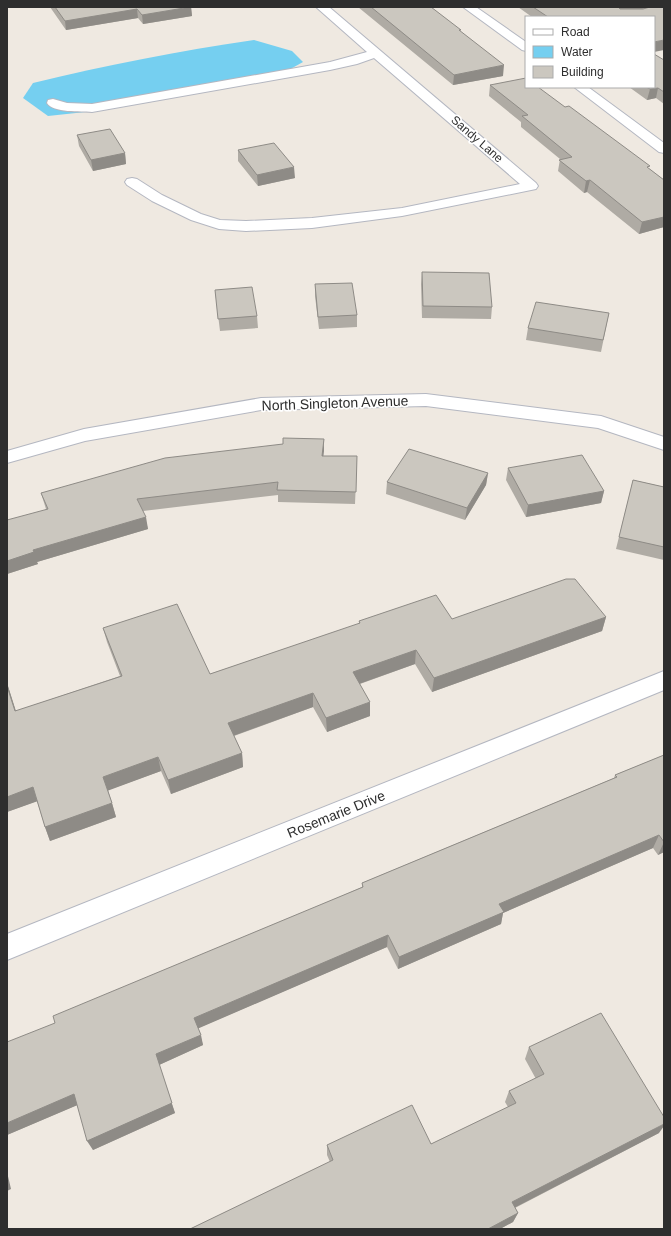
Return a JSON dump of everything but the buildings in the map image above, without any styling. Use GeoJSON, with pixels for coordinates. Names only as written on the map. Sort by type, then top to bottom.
{"type":"FeatureCollection","features":[{"type":"Feature","properties":{"kind":"street","name":"Sandy Lane"},"geometry":{"type":"LineString","coordinates":[[132,182],[175,208],[196,217],[219,224],[246,226],[281,225],[402,212],[531,186],[322,7]]}},
{"type":"Feature","properties":{"kind":"street"},"geometry":{"type":"LineString","coordinates":[[469,7],[520,37]]}},
{"type":"Feature","properties":{"kind":"street"},"geometry":{"type":"LineString","coordinates":[[52,103],[66,107],[92,108],[330,66],[353,61],[376,53]]}},
{"type":"Feature","properties":{"kind":"street"},"geometry":{"type":"LineString","coordinates":[[581,88],[664,149]]}},
{"type":"Feature","properties":{"kind":"street","name":"North Singleton Avenue"},"geometry":{"type":"LineString","coordinates":[[7,457],[84,435],[261,404],[410,400],[426,400],[601,422],[664,444]]}},
{"type":"Feature","properties":{"kind":"street","name":"Rosemarie Drive"},"geometry":{"type":"LineString","coordinates":[[7,947],[664,680]]}},
{"type":"Feature","properties":{"kind":"water"},"geometry":{"type":"Polygon","coordinates":[[[254,40],[292,51],[303,62],[285,72],[104,110],[48,116],[23,98],[33,83],[143,59],[254,40]]]}}]}
